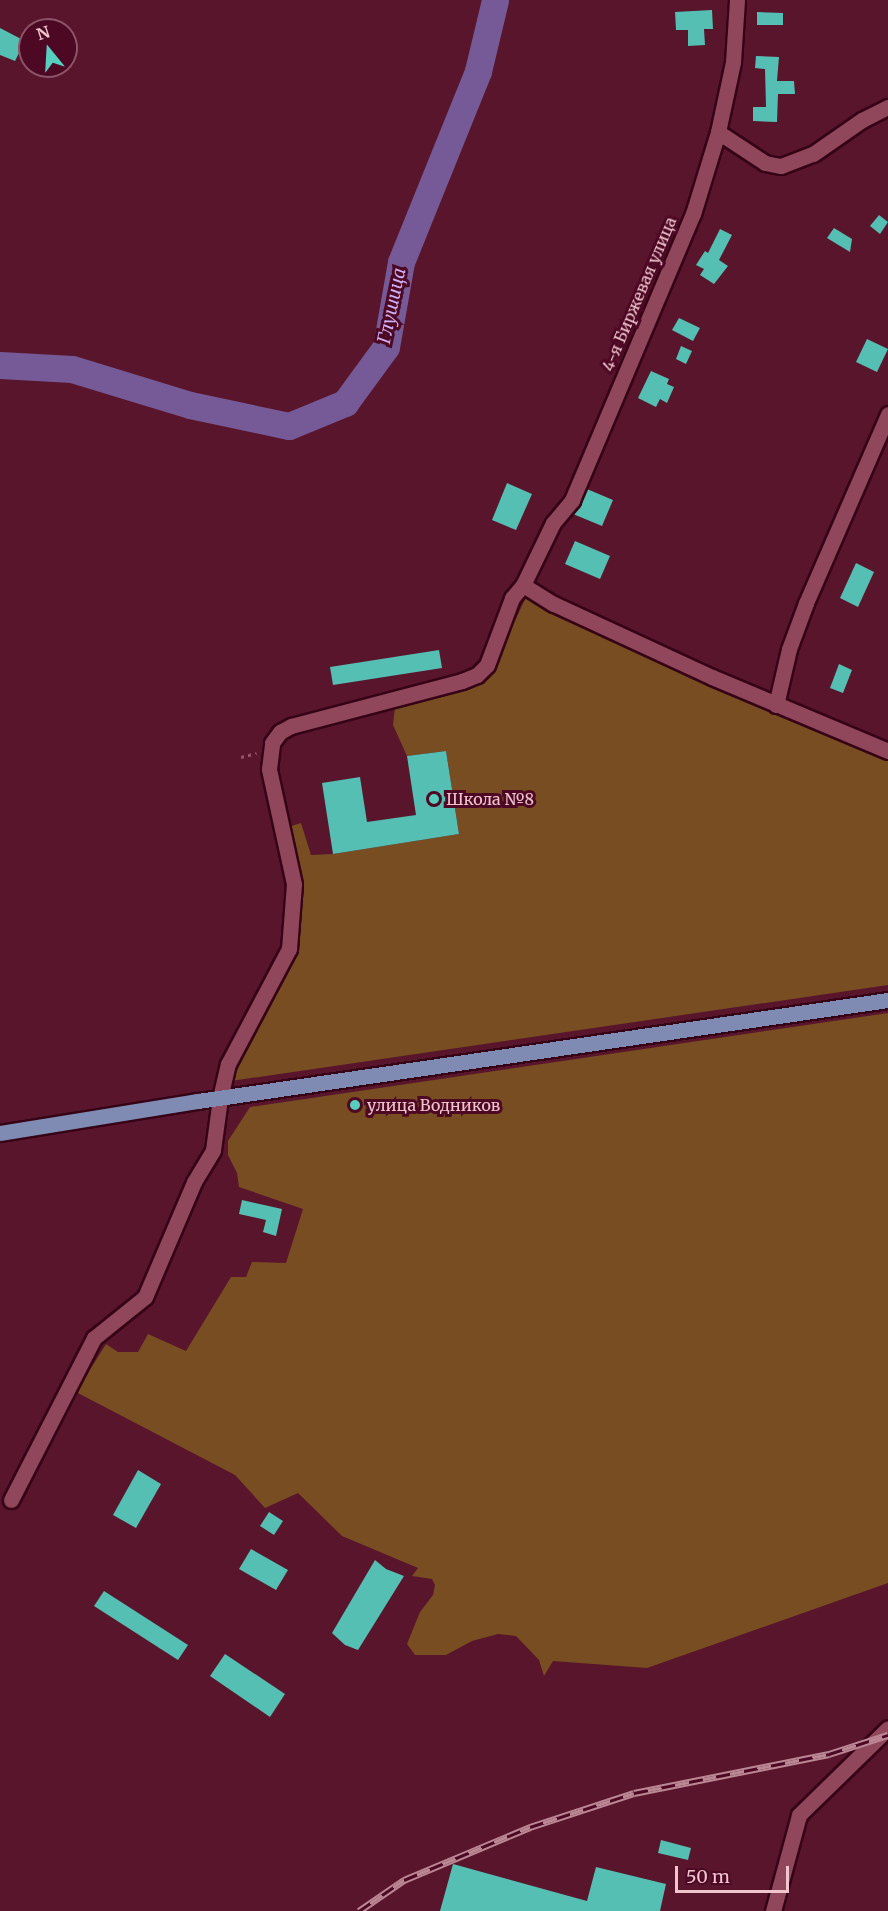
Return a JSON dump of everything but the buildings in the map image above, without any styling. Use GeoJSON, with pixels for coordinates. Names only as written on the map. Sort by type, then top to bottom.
{"type":"FeatureCollection","features":[{"type":"Feature","properties":{"kind":"main road"},"geometry":{"type":"LineString","coordinates":[[0,1133],[220,1098],[888,1000]]}},
{"type":"Feature","properties":{"kind":"street","name":"4-я Биржевая улица"},"geometry":{"type":"LineString","coordinates":[[11,1500],[94,1338],[145,1298],[194,1182],[213,1150],[220,1098],[228,1064],[289,949],[294,884],[269,769],[272,743],[280,732],[291,726],[462,681],[477,675],[487,665],[512,598],[523,585],[553,523],[572,500],[693,214],[718,132],[733,62],[737,0]]}},
{"type":"Feature","properties":{"kind":"street"},"geometry":{"type":"LineString","coordinates":[[718,132],[765,163],[781,166],[813,154],[862,120],[888,107]]}},
{"type":"Feature","properties":{"kind":"street"},"geometry":{"type":"LineString","coordinates":[[777,705],[789,648],[806,603],[888,414]]}},
{"type":"Feature","properties":{"kind":"street"},"geometry":{"type":"LineString","coordinates":[[523,585],[554,604],[777,705],[888,751]]}},
{"type":"Feature","properties":{"kind":"street"},"geometry":{"type":"LineString","coordinates":[[773,1911],[799,1815],[888,1728]]}},
{"type":"Feature","properties":{"kind":"shaded area"},"geometry":{"type":"Polygon","coordinates":[[[528,593],[775,710],[888,759],[888,985],[231,1081],[236,1064],[295,948],[288,827],[301,823],[311,855],[333,854],[459,834],[446,751],[407,756],[393,725],[395,707],[478,685],[496,661],[528,593]]]}},
{"type":"Feature","properties":{"kind":"shaded area"},"geometry":{"type":"Polygon","coordinates":[[[888,1013],[888,1583],[647,1668],[553,1661],[544,1676],[539,1660],[516,1636],[498,1634],[472,1641],[446,1655],[415,1655],[407,1644],[420,1612],[433,1595],[435,1585],[432,1579],[412,1576],[418,1568],[342,1536],[298,1493],[265,1508],[235,1475],[76,1392],[106,1344],[118,1352],[138,1352],[148,1334],[186,1351],[231,1277],[246,1277],[252,1262],[286,1263],[303,1209],[239,1187],[237,1173],[228,1155],[228,1141],[250,1107],[888,1013]]]}},
{"type":"Feature","properties":{"kind":"waterway","name":"Глушица"},"geometry":{"type":"LineString","coordinates":[[0,365],[72,369],[190,405],[289,426],[345,403],[386,347],[401,262],[478,71],[495,0]]}},
{"type":"Feature","properties":{"kind":"railway"},"geometry":{"type":"LineString","coordinates":[[359,1911],[404,1880],[530,1827],[634,1793],[829,1754],[888,1735]]}},
{"type":"Feature","properties":{"kind":"place","name":"Школа №8"},"geometry":{"type":"Point","coordinates":[434,799]}},
{"type":"Feature","properties":{"kind":"place","name":"улица Водников"},"geometry":{"type":"Point","coordinates":[355,1105]}}]}
